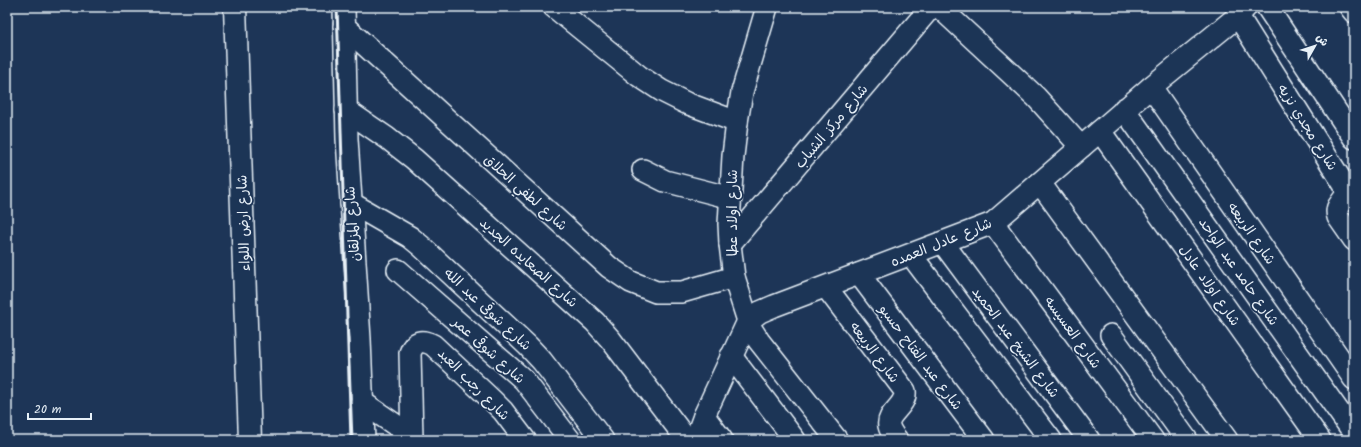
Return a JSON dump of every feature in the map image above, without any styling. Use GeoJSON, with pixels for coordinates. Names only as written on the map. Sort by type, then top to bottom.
{"type":"FeatureCollection","features":[{"type":"Feature","properties":{"kind":"street","name":"شارع ارض اللواء"},"geometry":{"type":"LineString","coordinates":[[235,7],[250,440]]}},
{"type":"Feature","properties":{"kind":"street"},"geometry":{"type":"LineString","coordinates":[[554,7],[639,76],[662,91],[686,103],[737,122]]}},
{"type":"Feature","properties":{"kind":"street","name":"شارع اولاد عطا"},"geometry":{"type":"LineString","coordinates":[[767,7],[742,92],[737,122],[733,156],[730,244],[734,277],[752,330],[837,440]]}},
{"type":"Feature","properties":{"kind":"street","name":"شارع مركز الشباب"},"geometry":{"type":"LineString","coordinates":[[730,244],[931,7]]}},
{"type":"Feature","properties":{"kind":"street"},"geometry":{"type":"LineString","coordinates":[[939,7],[984,47],[1036,97],[1081,147]]}},
{"type":"Feature","properties":{"kind":"street"},"geometry":{"type":"LineString","coordinates":[[1267,7],[1354,138]]}},
{"type":"Feature","properties":{"kind":"street"},"geometry":{"type":"LineString","coordinates":[[1350,7],[1354,12]]}},
{"type":"Feature","properties":{"kind":"street","name":"شارع عادل العمده"},"geometry":{"type":"LineString","coordinates":[[748,321],[760,312],[774,306],[993,223],[1124,109],[1242,12]]}},
{"type":"Feature","properties":{"kind":"street","name":"شارع مجدي نزيه"},"geometry":{"type":"LineString","coordinates":[[1242,12],[1345,186],[1346,193],[1336,213],[1354,240]]}},
{"type":"Feature","properties":{"kind":"street","name":"شارع المزلقان"},"geometry":{"type":"LineString","coordinates":[[344,17],[346,110],[364,440]]}},
{"type":"Feature","properties":{"kind":"street","name":"شارع لطفي الحلاق"},"geometry":{"type":"LineString","coordinates":[[344,17],[609,267],[631,282],[656,292],[682,292],[734,277]]}},
{"type":"Feature","properties":{"kind":"street","name":"شارع الربيعه"},"geometry":{"type":"LineString","coordinates":[[1150,87],[1354,379]]}},
{"type":"Feature","properties":{"kind":"street","name":"شارع حامد عبد الواحد"},"geometry":{"type":"LineString","coordinates":[[1124,109],[1354,433]]}},
{"type":"Feature","properties":{"kind":"street","name":"شارع الصعايده الجديد"},"geometry":{"type":"LineString","coordinates":[[346,110],[387,138],[419,163],[595,322],[611,340],[687,440]]}},
{"type":"Feature","properties":{"kind":"street","name":"شارع اولاد عادل"},"geometry":{"type":"LineString","coordinates":[[1100,131],[1320,440]]}},
{"type":"Feature","properties":{"kind":"street"},"geometry":{"type":"LineString","coordinates":[[643,170],[665,181],[731,198]]}},
{"type":"Feature","properties":{"kind":"street"},"geometry":{"type":"LineString","coordinates":[[1040,183],[1227,440]]}},
{"type":"Feature","properties":{"kind":"street","name":"شارع شوقى عبد الله"},"geometry":{"type":"LineString","coordinates":[[351,203],[410,237],[513,332],[542,361],[603,440]]}},
{"type":"Feature","properties":{"kind":"street","name":"شارع العسيسه"},"geometry":{"type":"LineString","coordinates":[[993,223],[1153,440]]}},
{"type":"Feature","properties":{"kind":"street","name":"شارع الشيخ عبد الحميد"},"geometry":{"type":"LineString","coordinates":[[943,243],[1089,440]]}},
{"type":"Feature","properties":{"kind":"street"},"geometry":{"type":"LineString","coordinates":[[910,255],[1051,440]]}},
{"type":"Feature","properties":{"kind":"street","name":"شارع شوقى عمر"},"geometry":{"type":"LineString","coordinates":[[398,270],[519,375],[570,440]]}},
{"type":"Feature","properties":{"kind":"street","name":"شارع عبد الفتاح حسبو"},"geometry":{"type":"LineString","coordinates":[[859,274],[984,440]]}},
{"type":"Feature","properties":{"kind":"street","name":"شارع الربيعه"},"geometry":{"type":"LineString","coordinates":[[826,287],[904,390],[905,395],[903,403],[890,418],[889,422],[889,427],[897,440]]}},
{"type":"Feature","properties":{"kind":"street"},"geometry":{"type":"LineString","coordinates":[[695,440],[704,416],[748,321]]}},
{"type":"Feature","properties":{"kind":"street"},"geometry":{"type":"LineString","coordinates":[[1111,335],[1187,440]]}},
{"type":"Feature","properties":{"kind":"street","name":"شارع رجب العبد"},"geometry":{"type":"LineString","coordinates":[[412,439],[410,353],[413,346],[427,341],[503,411],[525,440]]}},
{"type":"Feature","properties":{"kind":"street"},"geometry":{"type":"LineString","coordinates":[[731,356],[795,440]]}},
{"type":"Feature","properties":{"kind":"street"},"geometry":{"type":"LineString","coordinates":[[362,402],[391,421],[412,439]]}},
{"type":"Feature","properties":{"kind":"street"},"geometry":{"type":"LineString","coordinates":[[704,416],[722,440]]}},
{"type":"Feature","properties":{"kind":"railway"},"geometry":{"type":"LineString","coordinates":[[337,7],[351,440]]}}]}
